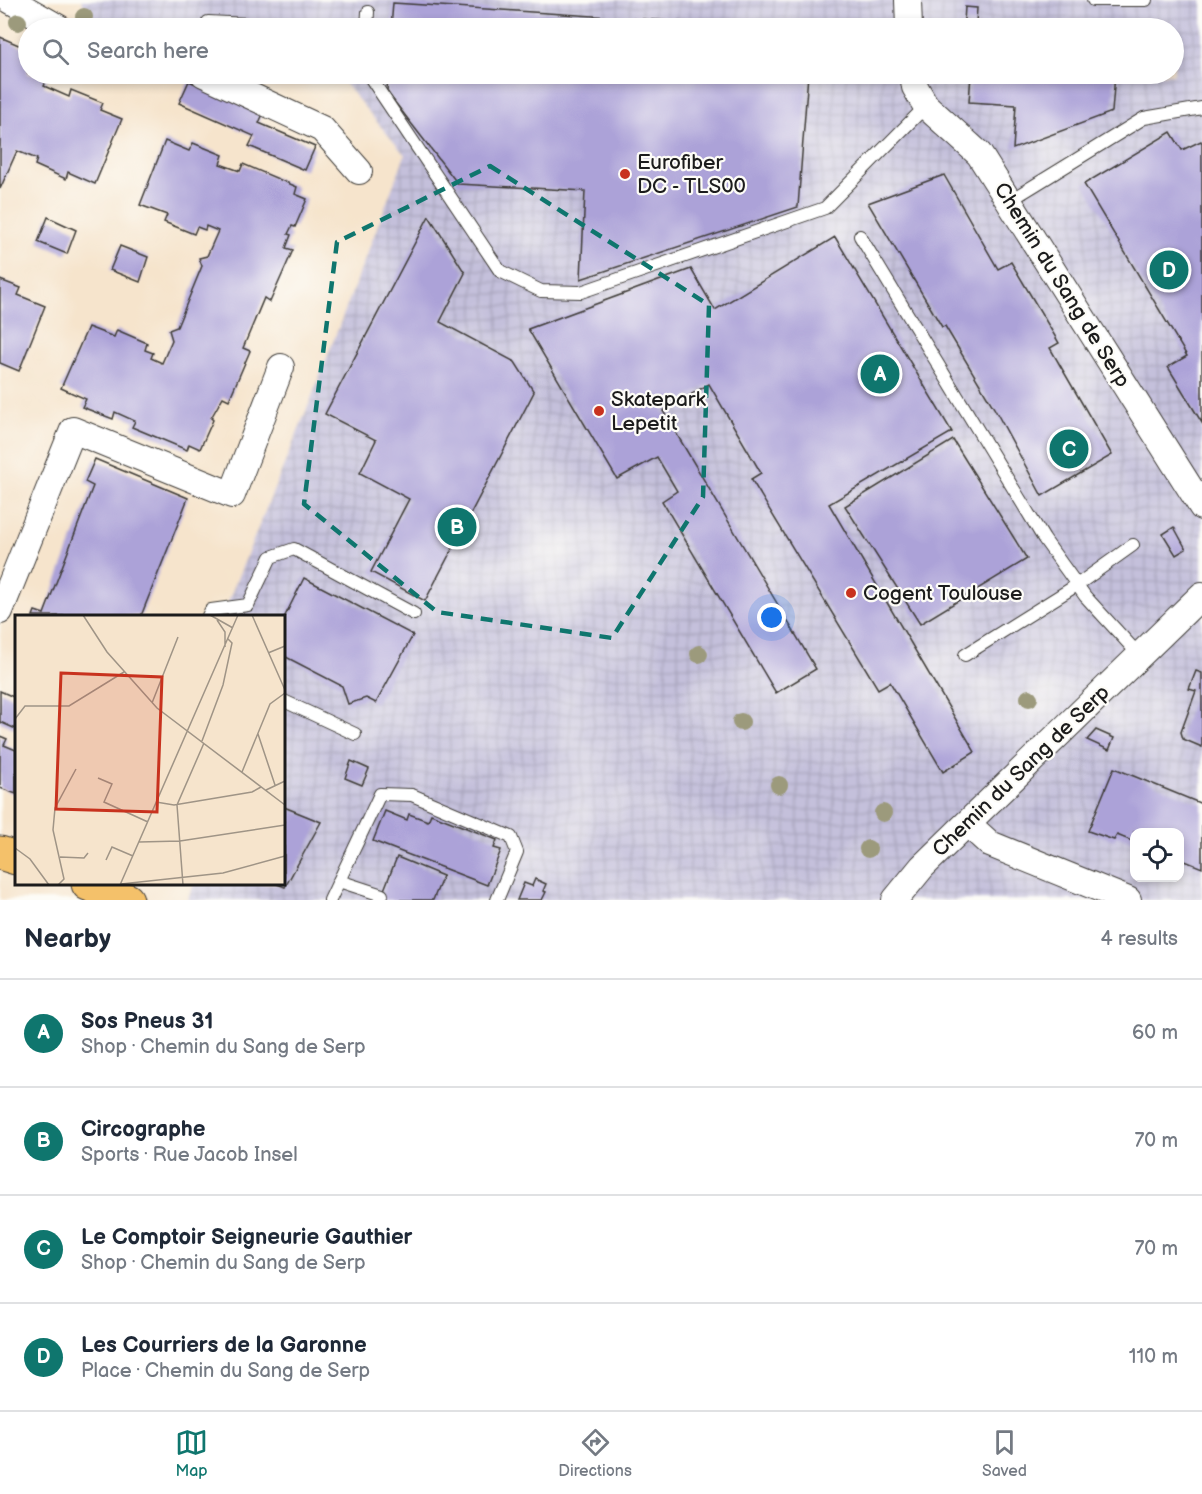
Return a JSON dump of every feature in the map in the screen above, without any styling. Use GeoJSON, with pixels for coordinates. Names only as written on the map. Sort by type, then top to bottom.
{"type":"FeatureCollection","features":[{"type":"Feature","properties":{"kind":"main road"},"geometry":{"type":"LineString","coordinates":[[0,853],[15,858]]}},
{"type":"Feature","properties":{"kind":"main road"},"geometry":{"type":"LineString","coordinates":[[92,888],[128,900]]}},
{"type":"Feature","properties":{"kind":"street"},"geometry":{"type":"LineString","coordinates":[[10,0],[42,18]]}},
{"type":"Feature","properties":{"kind":"street"},"geometry":{"type":"LineString","coordinates":[[908,0],[909,18]]}},
{"type":"Feature","properties":{"kind":"street"},"geometry":{"type":"LineString","coordinates":[[225,84],[322,129],[359,171]]}},
{"type":"Feature","properties":{"kind":"street","name":"Chemin du Sang de Serp"},"geometry":{"type":"LineString","coordinates":[[915,84],[927,106],[979,154],[1202,507]]}},
{"type":"Feature","properties":{"kind":"street"},"geometry":{"type":"LineString","coordinates":[[0,611],[73,430],[232,495],[281,367]]}},
{"type":"Feature","properties":{"kind":"street","name":"Chemin du Sang de Serp"},"geometry":{"type":"LineString","coordinates":[[895,900],[922,867],[1202,595]]}},
{"type":"Feature","properties":{"kind":"street"},"geometry":{"type":"LineString","coordinates":[[968,824],[990,844],[1128,900]]}},
{"type":"Feature","properties":{"kind":"lane"},"geometry":{"type":"LineString","coordinates":[[1093,0],[1146,0]]}},
{"type":"Feature","properties":{"kind":"lane"},"geometry":{"type":"LineString","coordinates":[[368,12],[368,18]]}},
{"type":"Feature","properties":{"kind":"lane"},"geometry":{"type":"LineString","coordinates":[[375,84],[500,271],[541,291],[581,292],[825,208],[927,106]]}},
{"type":"Feature","properties":{"kind":"lane"},"geometry":{"type":"LineString","coordinates":[[1009,201],[1144,118],[1202,108]]}},
{"type":"Feature","properties":{"kind":"lane"},"geometry":{"type":"LineString","coordinates":[[860,236],[1044,539],[1077,585],[1140,656]]}},
{"type":"Feature","properties":{"kind":"lane"},"geometry":{"type":"LineString","coordinates":[[965,655],[1077,585],[1133,545]]}},
{"type":"Feature","properties":{"kind":"lane"},"geometry":{"type":"LineString","coordinates":[[208,615],[211,610],[248,605],[271,557],[294,549],[414,614]]}},
{"type":"Feature","properties":{"kind":"lane"},"geometry":{"type":"LineString","coordinates":[[285,701],[355,734]]}},
{"type":"Feature","properties":{"kind":"lane"},"geometry":{"type":"LineString","coordinates":[[330,900],[380,794],[412,795],[511,837],[517,852],[497,900]]}},
{"type":"Feature","properties":{"kind":"lane"},"geometry":{"type":"LineString","coordinates":[[339,881],[382,896]]}},
{"type":"Feature","properties":{"kind":"highlighted area"},"geometry":{"type":"Polygon","coordinates":[[[490,166],[709,305],[703,497],[612,638],[437,612],[304,504],[337,242],[490,166]]]}},
{"type":"Feature","properties":{"kind":"shaded area"},"geometry":{"type":"Polygon","coordinates":[[[81,0],[1202,0],[1202,900],[187,900],[194,885],[285,885],[285,615],[222,615],[309,404],[405,155],[345,84],[1184,84],[1184,18],[92,18],[81,0]]]}},
{"type":"Feature","properties":{"kind":"building"},"geometry":{"type":"Polygon","coordinates":[[[393,3],[624,18],[392,18],[393,3]]]}},
{"type":"Feature","properties":{"kind":"building"},"geometry":{"type":"Polygon","coordinates":[[[965,7],[977,8],[976,18],[964,18],[965,7]]]}},
{"type":"Feature","properties":{"kind":"building"},"geometry":{"type":"Polygon","coordinates":[[[0,37],[18,45],[18,84],[45,84],[44,86],[69,97],[71,90],[103,103],[100,110],[122,119],[95,184],[68,172],[66,179],[35,165],[37,159],[17,151],[0,189],[0,37]]]}},
{"type":"Feature","properties":{"kind":"building"},"geometry":{"type":"Polygon","coordinates":[[[188,84],[196,84],[263,114],[259,123],[315,147],[305,170],[249,146],[254,136],[179,103],[188,84]]]}},
{"type":"Feature","properties":{"kind":"building","name":"Eurofiber DC - TLS00"},"geometry":{"type":"Polygon","coordinates":[[[387,84],[807,84],[798,207],[581,279],[585,191],[458,184],[387,92],[387,84]]]}},
{"type":"Feature","properties":{"kind":"building"},"geometry":{"type":"Polygon","coordinates":[[[970,84],[1114,84],[1112,112],[1013,149],[1016,105],[969,102],[970,84]]]}},
{"type":"Feature","properties":{"kind":"building"},"geometry":{"type":"Polygon","coordinates":[[[1171,132],[1182,150],[1201,141],[1202,143],[1202,423],[1168,367],[1187,356],[1084,184],[1171,132]]]}},
{"type":"Feature","properties":{"kind":"building"},"geometry":{"type":"Polygon","coordinates":[[[165,141],[189,151],[193,143],[223,155],[220,164],[240,171],[243,164],[297,187],[295,194],[307,199],[295,227],[292,226],[288,234],[291,235],[286,248],[293,250],[270,302],[264,298],[243,348],[250,351],[229,400],[223,397],[211,418],[213,420],[200,449],[189,444],[187,450],[132,427],[135,421],[115,412],[113,419],[82,407],[86,399],[61,388],[88,327],[114,337],[117,330],[147,343],[145,350],[153,353],[151,358],[162,363],[172,340],[169,330],[177,327],[202,266],[199,258],[207,256],[218,231],[206,226],[205,230],[197,227],[194,234],[164,222],[167,215],[140,205],[165,141]]]}},
{"type":"Feature","properties":{"kind":"building"},"geometry":{"type":"Polygon","coordinates":[[[944,175],[998,269],[1011,262],[1059,343],[1050,348],[1112,455],[1042,496],[994,408],[945,326],[942,327],[868,203],[944,175]]]}},
{"type":"Feature","properties":{"kind":"building"},"geometry":{"type":"Polygon","coordinates":[[[429,216],[465,273],[440,322],[515,362],[534,392],[425,601],[371,572],[409,499],[360,473],[376,440],[325,414],[429,216]]]}},
{"type":"Feature","properties":{"kind":"building"},"geometry":{"type":"Polygon","coordinates":[[[48,217],[76,230],[67,254],[38,242],[48,217]]]}},
{"type":"Feature","properties":{"kind":"building"},"geometry":{"type":"Polygon","coordinates":[[[835,237],[952,432],[829,504],[975,752],[943,772],[890,682],[878,689],[751,479],[761,473],[709,384],[663,411],[816,669],[776,693],[662,501],[677,491],[657,457],[617,479],[528,329],[691,269],[715,310],[835,237]]]}},
{"type":"Feature","properties":{"kind":"building"},"geometry":{"type":"Polygon","coordinates":[[[120,246],[148,257],[140,282],[110,270],[120,246]]]}},
{"type":"Feature","properties":{"kind":"building"},"geometry":{"type":"Polygon","coordinates":[[[0,280],[21,288],[18,295],[45,306],[19,371],[0,363],[0,280]]]}},
{"type":"Feature","properties":{"kind":"building"},"geometry":{"type":"Polygon","coordinates":[[[953,440],[1027,559],[920,624],[845,506],[953,440]]]}},
{"type":"Feature","properties":{"kind":"building"},"geometry":{"type":"Polygon","coordinates":[[[95,459],[188,498],[141,615],[33,615],[35,611],[44,614],[93,486],[85,482],[95,459]]]}},
{"type":"Feature","properties":{"kind":"building"},"geometry":{"type":"Polygon","coordinates":[[[1174,527],[1186,549],[1176,555],[1163,534],[1174,527]]]}},
{"type":"Feature","properties":{"kind":"building"},"geometry":{"type":"Polygon","coordinates":[[[304,578],[413,635],[376,703],[366,698],[348,704],[342,686],[285,657],[285,616],[304,578]]]}},
{"type":"Feature","properties":{"kind":"building"},"geometry":{"type":"Polygon","coordinates":[[[1196,671],[1202,673],[1202,747],[1183,739],[1181,732],[1196,691],[1189,689],[1196,671]]]}},
{"type":"Feature","properties":{"kind":"building"},"geometry":{"type":"Polygon","coordinates":[[[0,691],[15,698],[15,729],[0,722],[0,691]]]}},
{"type":"Feature","properties":{"kind":"building"},"geometry":{"type":"Polygon","coordinates":[[[1096,730],[1114,738],[1109,750],[1087,740],[1096,730]]]}},
{"type":"Feature","properties":{"kind":"building"},"geometry":{"type":"Polygon","coordinates":[[[0,736],[7,739],[4,745],[15,750],[15,794],[0,788],[0,736]]]}},
{"type":"Feature","properties":{"kind":"building"},"geometry":{"type":"Polygon","coordinates":[[[351,761],[369,769],[362,785],[345,778],[351,761]]]}},
{"type":"Feature","properties":{"kind":"building"},"geometry":{"type":"Polygon","coordinates":[[[1114,768],[1202,804],[1202,868],[1184,861],[1184,828],[1130,828],[1130,840],[1117,835],[1114,840],[1088,831],[1114,768]]]}},
{"type":"Feature","properties":{"kind":"building"},"geometry":{"type":"Polygon","coordinates":[[[285,807],[321,822],[285,887],[280,885],[285,885],[285,807]]]}},
{"type":"Feature","properties":{"kind":"building"},"geometry":{"type":"Polygon","coordinates":[[[385,811],[407,820],[409,814],[428,821],[431,814],[497,840],[494,848],[501,850],[487,885],[373,841],[385,811]]]}},
{"type":"Feature","properties":{"kind":"building"},"geometry":{"type":"Polygon","coordinates":[[[397,857],[443,876],[433,900],[380,900],[397,857]]]}},
{"type":"Feature","properties":{"kind":"building"},"geometry":{"type":"Polygon","coordinates":[[[535,879],[546,884],[543,891],[546,892],[542,900],[517,900],[524,883],[532,886],[535,879]]]}},
{"type":"Feature","properties":{"kind":"place","name":"Eurofiber DC - TLS00"},"geometry":{"type":"Point","coordinates":[625,174]}},
{"type":"Feature","properties":{"kind":"place","name":"Les Courriers de la Garonne"},"geometry":{"type":"Point","coordinates":[1169,270]}},
{"type":"Feature","properties":{"kind":"place","name":"Sos Pneus 31"},"geometry":{"type":"Point","coordinates":[880,374]}},
{"type":"Feature","properties":{"kind":"place","name":"Skatepark Lepetit"},"geometry":{"type":"Point","coordinates":[599,411]}},
{"type":"Feature","properties":{"kind":"place","name":"Le Comptoir Seigneurie Gauthier"},"geometry":{"type":"Point","coordinates":[1069,449]}},
{"type":"Feature","properties":{"kind":"place","name":"Circographe"},"geometry":{"type":"Point","coordinates":[457,527]}},
{"type":"Feature","properties":{"kind":"place","name":"Cogent Toulouse"},"geometry":{"type":"Point","coordinates":[851,593]}}]}
